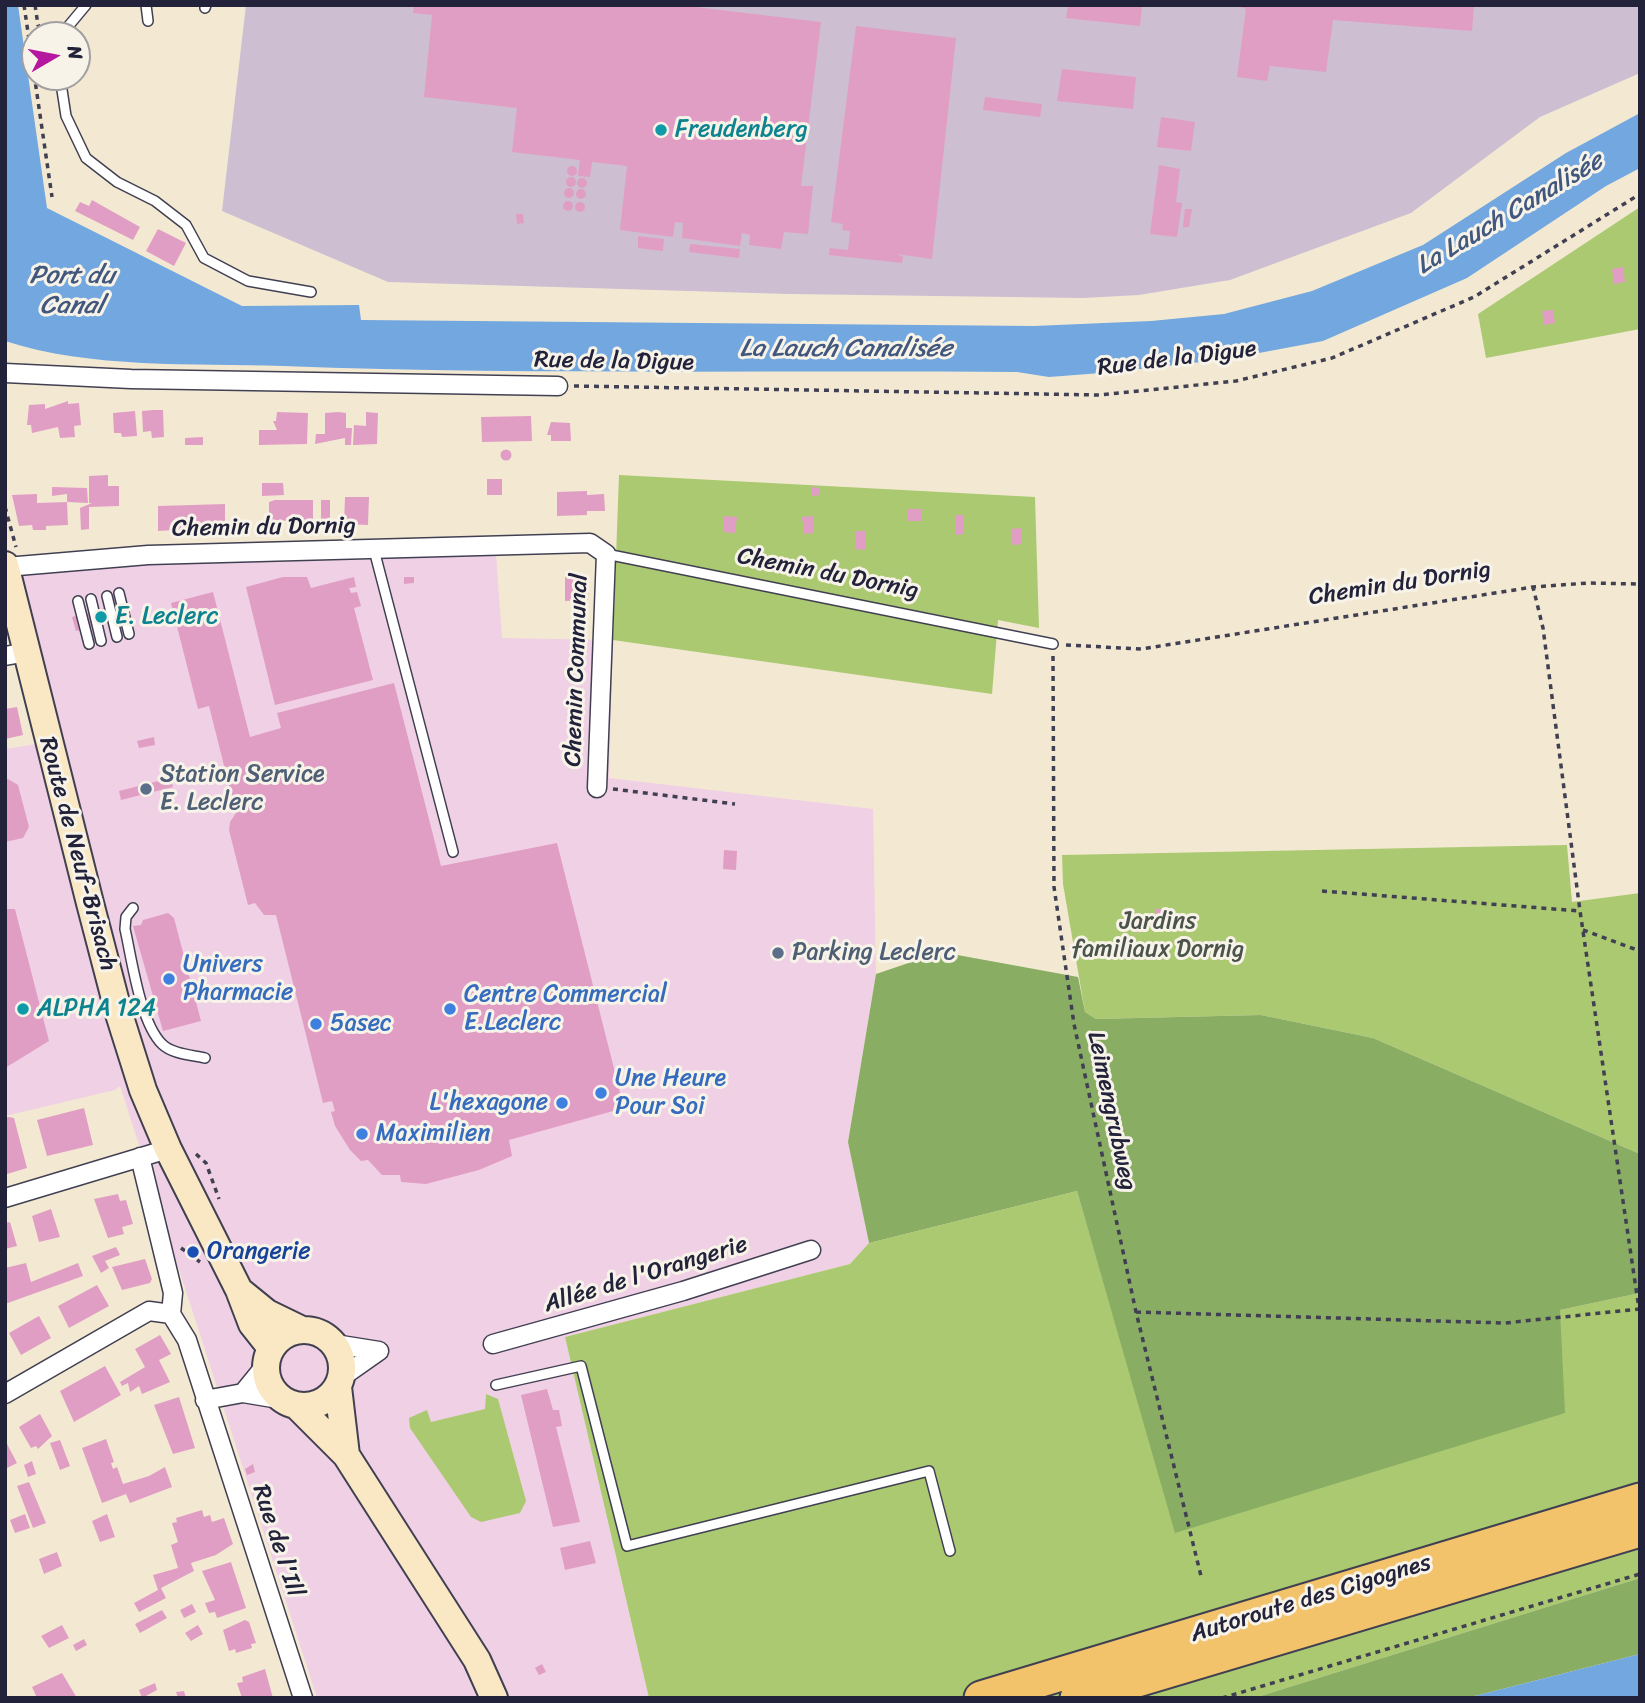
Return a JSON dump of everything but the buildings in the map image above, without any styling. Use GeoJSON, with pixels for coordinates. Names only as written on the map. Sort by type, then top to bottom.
{"type":"FeatureCollection","features":[{"type":"Feature","properties":{"kind":"highway","name":"Autoroute des Cigognes"},"geometry":{"type":"LineString","coordinates":[[981,1698],[1640,1500]]}},
{"type":"Feature","properties":{"kind":"highway","name":"Autoroute des Cigognes"},"geometry":{"type":"LineString","coordinates":[[1077,1698],[1640,1530]]}},
{"type":"Feature","properties":{"kind":"main road","name":"Route de Neuf-Brisach"},"geometry":{"type":"LineString","coordinates":[[6,566],[16,654],[143,1090],[167,1149],[239,1290],[268,1357]]}},
{"type":"Feature","properties":{"kind":"main road","name":"Route de Neuf-Brisach"},"geometry":{"type":"LineString","coordinates":[[239,1290],[267,1313],[300,1329]]}},
{"type":"Feature","properties":{"kind":"main road"},"geometry":{"type":"LineString","coordinates":[[346,1455],[340,1382],[342,1360],[335,1344],[319,1332],[300,1329],[283,1335],[268,1357],[268,1384],[346,1455],[477,1660],[494,1698]]}},
{"type":"Feature","properties":{"kind":"main road"},"geometry":{"type":"LineString","coordinates":[[289,1403],[322,1403],[340,1382]]}},
{"type":"Feature","properties":{"kind":"street","name":"Rue de la Digue"},"geometry":{"type":"LineString","coordinates":[[5,373],[131,379],[558,386]]}},
{"type":"Feature","properties":{"kind":"street","name":"Chemin du Dornig"},"geometry":{"type":"LineString","coordinates":[[6,566],[148,555],[590,543],[606,554]]}},
{"type":"Feature","properties":{"kind":"street","name":"Chemin Communal"},"geometry":{"type":"LineString","coordinates":[[597,788],[606,554]]}},
{"type":"Feature","properties":{"kind":"street"},"geometry":{"type":"LineString","coordinates":[[5,1198],[167,1149]]}},
{"type":"Feature","properties":{"kind":"street"},"geometry":{"type":"LineString","coordinates":[[5,1394],[149,1311],[171,1314],[173,1293],[140,1157]]}},
{"type":"Feature","properties":{"kind":"street","name":"Allée de l'Orangerie"},"geometry":{"type":"LineString","coordinates":[[493,1344],[683,1291],[811,1250]]}},
{"type":"Feature","properties":{"kind":"street","name":"Rue de l'Ill"},"geometry":{"type":"LineString","coordinates":[[171,1314],[187,1340],[303,1698]]}},
{"type":"Feature","properties":{"kind":"street"},"geometry":{"type":"LineString","coordinates":[[335,1344],[379,1351],[340,1382]]}},
{"type":"Feature","properties":{"kind":"street"},"geometry":{"type":"LineString","coordinates":[[243,1393],[268,1357]]}},
{"type":"Feature","properties":{"kind":"street"},"geometry":{"type":"LineString","coordinates":[[205,1400],[243,1393],[289,1403]]}},
{"type":"Feature","properties":{"kind":"lane"},"geometry":{"type":"LineString","coordinates":[[73,21],[86,5]]}},
{"type":"Feature","properties":{"kind":"lane"},"geometry":{"type":"LineString","coordinates":[[146,5],[148,21]]}},
{"type":"Feature","properties":{"kind":"lane"},"geometry":{"type":"LineString","coordinates":[[62,91],[66,116],[86,158],[117,182],[155,201],[186,225],[204,258],[248,281],[311,292]]}},
{"type":"Feature","properties":{"kind":"lane"},"geometry":{"type":"LineString","coordinates":[[374,550],[453,852]]}},
{"type":"Feature","properties":{"kind":"lane","name":"Chemin du Dornig"},"geometry":{"type":"LineString","coordinates":[[606,554],[1053,644]]}},
{"type":"Feature","properties":{"kind":"lane"},"geometry":{"type":"LineString","coordinates":[[119,593],[129,634]]}},
{"type":"Feature","properties":{"kind":"lane"},"geometry":{"type":"LineString","coordinates":[[107,596],[117,637]]}},
{"type":"Feature","properties":{"kind":"lane"},"geometry":{"type":"LineString","coordinates":[[91,599],[101,641]]}},
{"type":"Feature","properties":{"kind":"lane"},"geometry":{"type":"LineString","coordinates":[[78,601],[89,644]]}},
{"type":"Feature","properties":{"kind":"lane"},"geometry":{"type":"LineString","coordinates":[[133,908],[126,917],[125,929],[149,1024],[162,1044],[169,1049],[205,1058]]}},
{"type":"Feature","properties":{"kind":"lane"},"geometry":{"type":"LineString","coordinates":[[496,1385],[581,1366],[627,1546],[929,1471],[950,1551]]}},
{"type":"Feature","properties":{"kind":"path"},"geometry":{"type":"LineString","coordinates":[[24,5],[51,197]]}},
{"type":"Feature","properties":{"kind":"path","name":"Rue de la Digue"},"geometry":{"type":"LineString","coordinates":[[558,386],[1100,394],[1236,381],[1332,358],[1474,297],[1640,194]]}},
{"type":"Feature","properties":{"kind":"path","name":"Chemin du Dornig"},"geometry":{"type":"LineString","coordinates":[[1053,644],[1141,649],[1533,587],[1588,583],[1640,584]]}},
{"type":"Feature","properties":{"kind":"path"},"geometry":{"type":"LineString","coordinates":[[1136,1312],[1505,1323],[1639,1309],[1580,911],[1543,628],[1533,587]]}},
{"type":"Feature","properties":{"kind":"path","name":"Leimengrubweg"},"geometry":{"type":"LineString","coordinates":[[1053,644],[1054,887],[1074,1024],[1136,1312],[1201,1576]]}},
{"type":"Feature","properties":{"kind":"path"},"geometry":{"type":"LineString","coordinates":[[597,788],[735,804]]}},
{"type":"Feature","properties":{"kind":"path"},"geometry":{"type":"LineString","coordinates":[[1322,891],[1580,911]]}},
{"type":"Feature","properties":{"kind":"path"},"geometry":{"type":"LineString","coordinates":[[1583,930],[1640,951]]}},
{"type":"Feature","properties":{"kind":"path"},"geometry":{"type":"LineString","coordinates":[[1222,1698],[1640,1574]]}},
{"type":"Feature","properties":{"kind":"shaded area"},"geometry":{"type":"Polygon","coordinates":[[[246,5],[1640,5],[1640,73],[1540,117],[1411,213],[1230,280],[1139,295],[1083,298],[788,294],[388,282],[222,211],[246,5]]]}},
{"type":"Feature","properties":{"kind":"shaded area"},"geometry":{"type":"Polygon","coordinates":[[[495,540],[502,638],[613,640],[609,778],[873,809],[876,974],[848,1142],[869,1243],[850,1264],[565,1337],[649,1698],[317,1698],[120,1086],[115,1090],[5,1116],[5,749],[36,744],[5,589],[5,556],[495,540]]]}},
{"type":"Feature","properties":{"kind":"green space"},"geometry":{"type":"Polygon","coordinates":[[[1640,207],[1640,329],[1486,358],[1478,314],[1640,207]]]}},
{"type":"Feature","properties":{"kind":"green space"},"geometry":{"type":"Polygon","coordinates":[[[619,475],[1035,497],[1039,628],[998,620],[992,694],[613,640],[619,475]]]}},
{"type":"Feature","properties":{"kind":"green space","name":"Jardins familiaux Dornig"},"geometry":{"type":"Polygon","coordinates":[[[1567,845],[1572,902],[1640,893],[1640,1154],[1373,1038],[1261,1015],[1096,1019],[1085,1012],[1063,884],[1062,855],[1567,845]]]}},
{"type":"Feature","properties":{"kind":"green space"},"geometry":{"type":"Polygon","coordinates":[[[941,952],[1078,977],[1085,1012],[1096,1019],[1261,1015],[1373,1038],[1640,1154],[1640,1293],[1560,1310],[1565,1413],[1175,1533],[1077,1191],[869,1243],[848,1142],[876,974],[941,952]]]}},
{"type":"Feature","properties":{"kind":"green space"},"geometry":{"type":"Polygon","coordinates":[[[1077,1191],[1176,1532],[1560,1310],[1640,1293],[1640,1578],[1254,1698],[649,1698],[565,1337],[850,1264],[869,1243],[1077,1191]]]}},
{"type":"Feature","properties":{"kind":"green space"},"geometry":{"type":"Polygon","coordinates":[[[486,1394],[498,1399],[526,1501],[520,1513],[481,1522],[471,1517],[410,1428],[409,1418],[427,1410],[431,1422],[485,1409],[486,1394]]]}},
{"type":"Feature","properties":{"kind":"green space"},"geometry":{"type":"Polygon","coordinates":[[[1640,1578],[1640,1654],[1467,1698],[1254,1698],[1640,1578]]]}},
{"type":"Feature","properties":{"kind":"water"},"geometry":{"type":"Polygon","coordinates":[[[5,5],[18,5],[21,26],[21,91],[30,91],[47,208],[242,306],[359,305],[361,320],[1034,326],[1151,321],[1224,314],[1312,291],[1423,245],[1566,153],[1640,113],[1640,168],[1606,186],[1467,278],[1323,341],[1227,359],[1049,377],[1017,372],[466,370],[142,363],[72,356],[5,341],[5,5]]]}},
{"type":"Feature","properties":{"kind":"water"},"geometry":{"type":"Polygon","coordinates":[[[1640,1654],[1640,1698],[1467,1698],[1640,1654]]]}},
{"type":"Feature","properties":{"kind":"place","name":"Freudenberg"},"geometry":{"type":"Point","coordinates":[661,130]}},
{"type":"Feature","properties":{"kind":"place","name":"E. Leclerc"},"geometry":{"type":"Point","coordinates":[101,617]}},
{"type":"Feature","properties":{"kind":"place","name":"Station Service E. Leclerc"},"geometry":{"type":"Point","coordinates":[146,789]}},
{"type":"Feature","properties":{"kind":"place","name":"Parking Leclerc"},"geometry":{"type":"Point","coordinates":[778,953]}},
{"type":"Feature","properties":{"kind":"place","name":"Univers Pharmacie"},"geometry":{"type":"Point","coordinates":[169,979]}},
{"type":"Feature","properties":{"kind":"place","name":"ALPHA 124"},"geometry":{"type":"Point","coordinates":[23,1009]}},
{"type":"Feature","properties":{"kind":"place","name":"Centre Commercial E.Leclerc"},"geometry":{"type":"Point","coordinates":[450,1009]}},
{"type":"Feature","properties":{"kind":"place","name":"5asec"},"geometry":{"type":"Point","coordinates":[316,1024]}},
{"type":"Feature","properties":{"kind":"place","name":"Une Heure Pour Soi"},"geometry":{"type":"Point","coordinates":[601,1093]}},
{"type":"Feature","properties":{"kind":"place","name":"L'hexagone"},"geometry":{"type":"Point","coordinates":[562,1103]}},
{"type":"Feature","properties":{"kind":"place","name":"Maximilien"},"geometry":{"type":"Point","coordinates":[362,1134]}},
{"type":"Feature","properties":{"kind":"place","name":"Orangerie"},"geometry":{"type":"Point","coordinates":[193,1252]}},
{"type":"Feature","properties":{"kind":"water label","name":"La Lauch Canalisée"},"geometry":{"type":"Point","coordinates":[1510,214]}},
{"type":"Feature","properties":{"kind":"water label","name":"Port du Canal"},"geometry":{"type":"Point","coordinates":[72,291]}},
{"type":"Feature","properties":{"kind":"water label","name":"La Lauch Canalisée"},"geometry":{"type":"Point","coordinates":[846,349]}}]}
